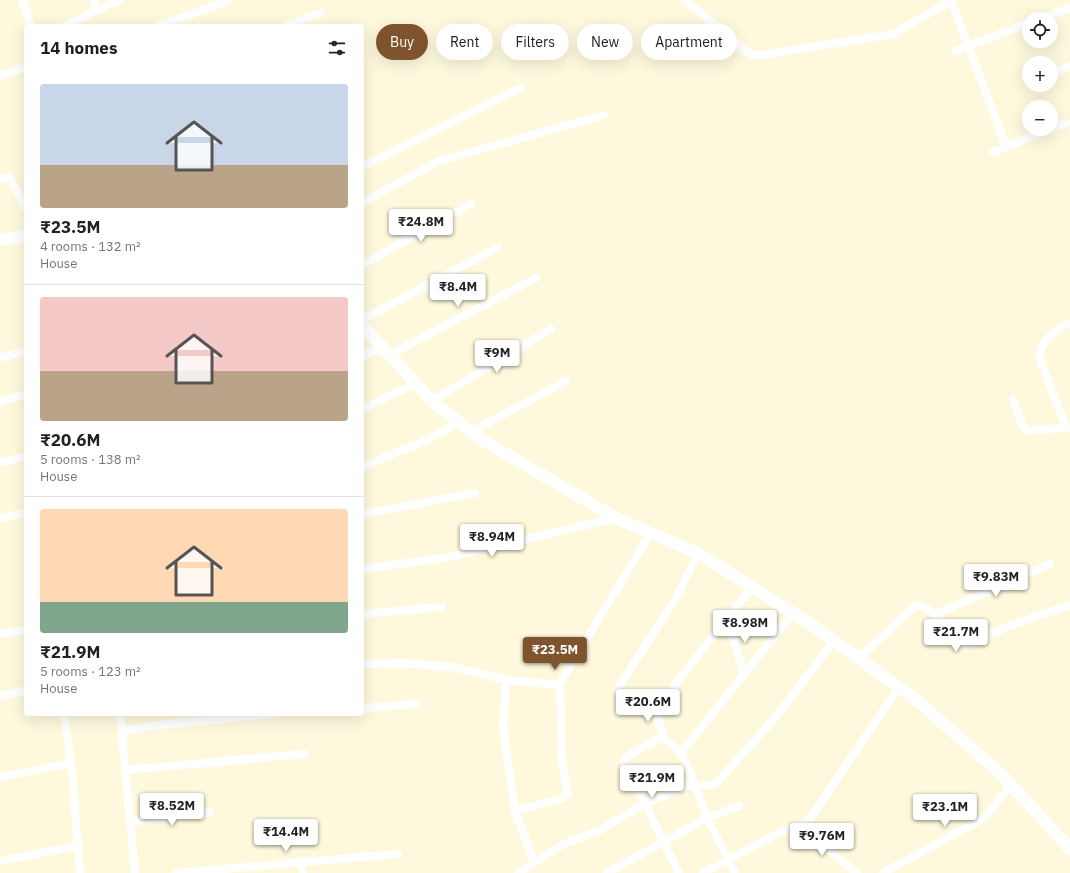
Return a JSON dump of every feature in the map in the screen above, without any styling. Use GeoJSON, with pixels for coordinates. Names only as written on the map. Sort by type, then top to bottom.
{"type":"FeatureCollection","features":[{"type":"Feature","properties":{"kind":"street"},"geometry":{"type":"LineString","coordinates":[[22,0],[30,24]]}},
{"type":"Feature","properties":{"kind":"street"},"geometry":{"type":"LineString","coordinates":[[93,0],[98,10]]}},
{"type":"Feature","properties":{"kind":"street"},"geometry":{"type":"LineString","coordinates":[[68,24],[119,0]]}},
{"type":"Feature","properties":{"kind":"street"},"geometry":{"type":"LineString","coordinates":[[163,24],[229,0]]}},
{"type":"Feature","properties":{"kind":"street"},"geometry":{"type":"LineString","coordinates":[[685,0],[752,55],[893,34],[951,0],[967,47],[1006,146]]}},
{"type":"Feature","properties":{"kind":"street"},"geometry":{"type":"LineString","coordinates":[[1058,12],[1070,8]]}},
{"type":"Feature","properties":{"kind":"street"},"geometry":{"type":"LineString","coordinates":[[291,24],[320,13]]}},
{"type":"Feature","properties":{"kind":"street"},"geometry":{"type":"LineString","coordinates":[[955,51],[1022,26]]}},
{"type":"Feature","properties":{"kind":"street"},"geometry":{"type":"LineString","coordinates":[[1058,70],[1070,66]]}},
{"type":"Feature","properties":{"kind":"street"},"geometry":{"type":"LineString","coordinates":[[0,76],[24,68]]}},
{"type":"Feature","properties":{"kind":"street"},"geometry":{"type":"LineString","coordinates":[[364,166],[520,88]]}},
{"type":"Feature","properties":{"kind":"street"},"geometry":{"type":"LineString","coordinates":[[364,203],[439,161],[604,114]]}},
{"type":"Feature","properties":{"kind":"street"},"geometry":{"type":"LineString","coordinates":[[1058,126],[1066,123]]}},
{"type":"Feature","properties":{"kind":"street"},"geometry":{"type":"LineString","coordinates":[[993,152],[1032,136]]}},
{"type":"Feature","properties":{"kind":"street"},"geometry":{"type":"LineString","coordinates":[[0,179],[7,176],[14,182],[24,204]]}},
{"type":"Feature","properties":{"kind":"street"},"geometry":{"type":"LineString","coordinates":[[364,264],[471,204]]}},
{"type":"Feature","properties":{"kind":"street"},"geometry":{"type":"LineString","coordinates":[[0,240],[24,236]]}},
{"type":"Feature","properties":{"kind":"street"},"geometry":{"type":"LineString","coordinates":[[364,319],[498,247]]}},
{"type":"Feature","properties":{"kind":"street"},"geometry":{"type":"LineString","coordinates":[[364,356],[386,351],[536,278]]}},
{"type":"Feature","properties":{"kind":"street"},"geometry":{"type":"LineString","coordinates":[[1013,399],[1023,427],[1028,431],[1068,428],[1040,358],[1040,352],[1042,346],[1059,328],[1070,324]]}},
{"type":"Feature","properties":{"kind":"street"},"geometry":{"type":"LineString","coordinates":[[364,327],[432,401],[471,432],[616,518],[650,534],[698,553],[793,613],[913,697],[1010,785],[1070,849]]}},
{"type":"Feature","properties":{"kind":"street"},"geometry":{"type":"LineString","coordinates":[[432,401],[551,329]]}},
{"type":"Feature","properties":{"kind":"street"},"geometry":{"type":"LineString","coordinates":[[0,358],[24,352]]}},
{"type":"Feature","properties":{"kind":"street"},"geometry":{"type":"LineString","coordinates":[[471,432],[566,381]]}},
{"type":"Feature","properties":{"kind":"street"},"geometry":{"type":"LineString","coordinates":[[364,408],[416,384]]}},
{"type":"Feature","properties":{"kind":"street"},"geometry":{"type":"LineString","coordinates":[[0,402],[24,395]]}},
{"type":"Feature","properties":{"kind":"street"},"geometry":{"type":"LineString","coordinates":[[364,467],[418,444],[459,423]]}},
{"type":"Feature","properties":{"kind":"street"},"geometry":{"type":"LineString","coordinates":[[0,463],[24,457]]}},
{"type":"Feature","properties":{"kind":"street"},"geometry":{"type":"LineString","coordinates":[[364,514],[475,493]]}},
{"type":"Feature","properties":{"kind":"street"},"geometry":{"type":"LineString","coordinates":[[0,518],[24,513]]}},
{"type":"Feature","properties":{"kind":"street"},"geometry":{"type":"LineString","coordinates":[[364,569],[445,558],[616,518]]}},
{"type":"Feature","properties":{"kind":"street"},"geometry":{"type":"LineString","coordinates":[[516,811],[563,798],[569,793],[562,762],[560,685],[650,534]]}},
{"type":"Feature","properties":{"kind":"street"},"geometry":{"type":"LineString","coordinates":[[617,690],[676,598],[698,553]]}},
{"type":"Feature","properties":{"kind":"street"},"geometry":{"type":"LineString","coordinates":[[934,615],[1050,564]]}},
{"type":"Feature","properties":{"kind":"street"},"geometry":{"type":"LineString","coordinates":[[735,873],[707,818],[696,784],[681,753],[663,737],[657,716],[664,701],[752,587]]}},
{"type":"Feature","properties":{"kind":"street"},"geometry":{"type":"LineString","coordinates":[[859,658],[913,606],[920,605],[934,615],[960,644],[967,645],[999,630],[1070,605]]}},
{"type":"Feature","properties":{"kind":"street"},"geometry":{"type":"LineString","coordinates":[[364,614],[442,607]]}},
{"type":"Feature","properties":{"kind":"street"},"geometry":{"type":"LineString","coordinates":[[681,753],[793,613]]}},
{"type":"Feature","properties":{"kind":"street"},"geometry":{"type":"LineString","coordinates":[[727,619],[744,674]]}},
{"type":"Feature","properties":{"kind":"street"},"geometry":{"type":"LineString","coordinates":[[0,634],[24,630]]}},
{"type":"Feature","properties":{"kind":"street"},"geometry":{"type":"LineString","coordinates":[[518,873],[562,845],[602,829],[644,804],[686,786],[696,784],[712,785],[718,781],[775,718],[834,641]]}},
{"type":"Feature","properties":{"kind":"street"},"geometry":{"type":"LineString","coordinates":[[364,664],[402,663],[453,668],[506,680],[560,685]]}},
{"type":"Feature","properties":{"kind":"street"},"geometry":{"type":"LineString","coordinates":[[506,680],[503,728],[516,811],[534,862]]}},
{"type":"Feature","properties":{"kind":"street"},"geometry":{"type":"LineString","coordinates":[[704,873],[781,832],[807,823],[816,812],[899,687]]}},
{"type":"Feature","properties":{"kind":"street"},"geometry":{"type":"LineString","coordinates":[[0,696],[24,690]]}},
{"type":"Feature","properties":{"kind":"street"},"geometry":{"type":"LineString","coordinates":[[364,708],[417,704]]}},
{"type":"Feature","properties":{"kind":"street"},"geometry":{"type":"LineString","coordinates":[[64,716],[71,763],[80,873]]}},
{"type":"Feature","properties":{"kind":"street"},"geometry":{"type":"LineString","coordinates":[[120,716],[123,731],[135,873]]}},
{"type":"Feature","properties":{"kind":"street"},"geometry":{"type":"LineString","coordinates":[[123,731],[159,725],[252,716]]}},
{"type":"Feature","properties":{"kind":"street"},"geometry":{"type":"LineString","coordinates":[[663,737],[624,759],[624,764],[664,842],[678,873]]}},
{"type":"Feature","properties":{"kind":"street"},"geometry":{"type":"LineString","coordinates":[[126,770],[305,754]]}},
{"type":"Feature","properties":{"kind":"street"},"geometry":{"type":"LineString","coordinates":[[0,777],[71,763]]}},
{"type":"Feature","properties":{"kind":"street"},"geometry":{"type":"LineString","coordinates":[[883,873],[984,818],[1010,785]]}},
{"type":"Feature","properties":{"kind":"street"},"geometry":{"type":"LineString","coordinates":[[607,873],[707,818],[739,806]]}},
{"type":"Feature","properties":{"kind":"street"},"geometry":{"type":"LineString","coordinates":[[131,822],[210,812]]}},
{"type":"Feature","properties":{"kind":"street"},"geometry":{"type":"LineString","coordinates":[[800,826],[857,873]]}},
{"type":"Feature","properties":{"kind":"street"},"geometry":{"type":"LineString","coordinates":[[0,861],[77,846]]}},
{"type":"Feature","properties":{"kind":"street"},"geometry":{"type":"LineString","coordinates":[[176,873],[302,861],[398,854]]}},
{"type":"Feature","properties":{"kind":"street"},"geometry":{"type":"LineString","coordinates":[[302,861],[303,873]]}}]}
